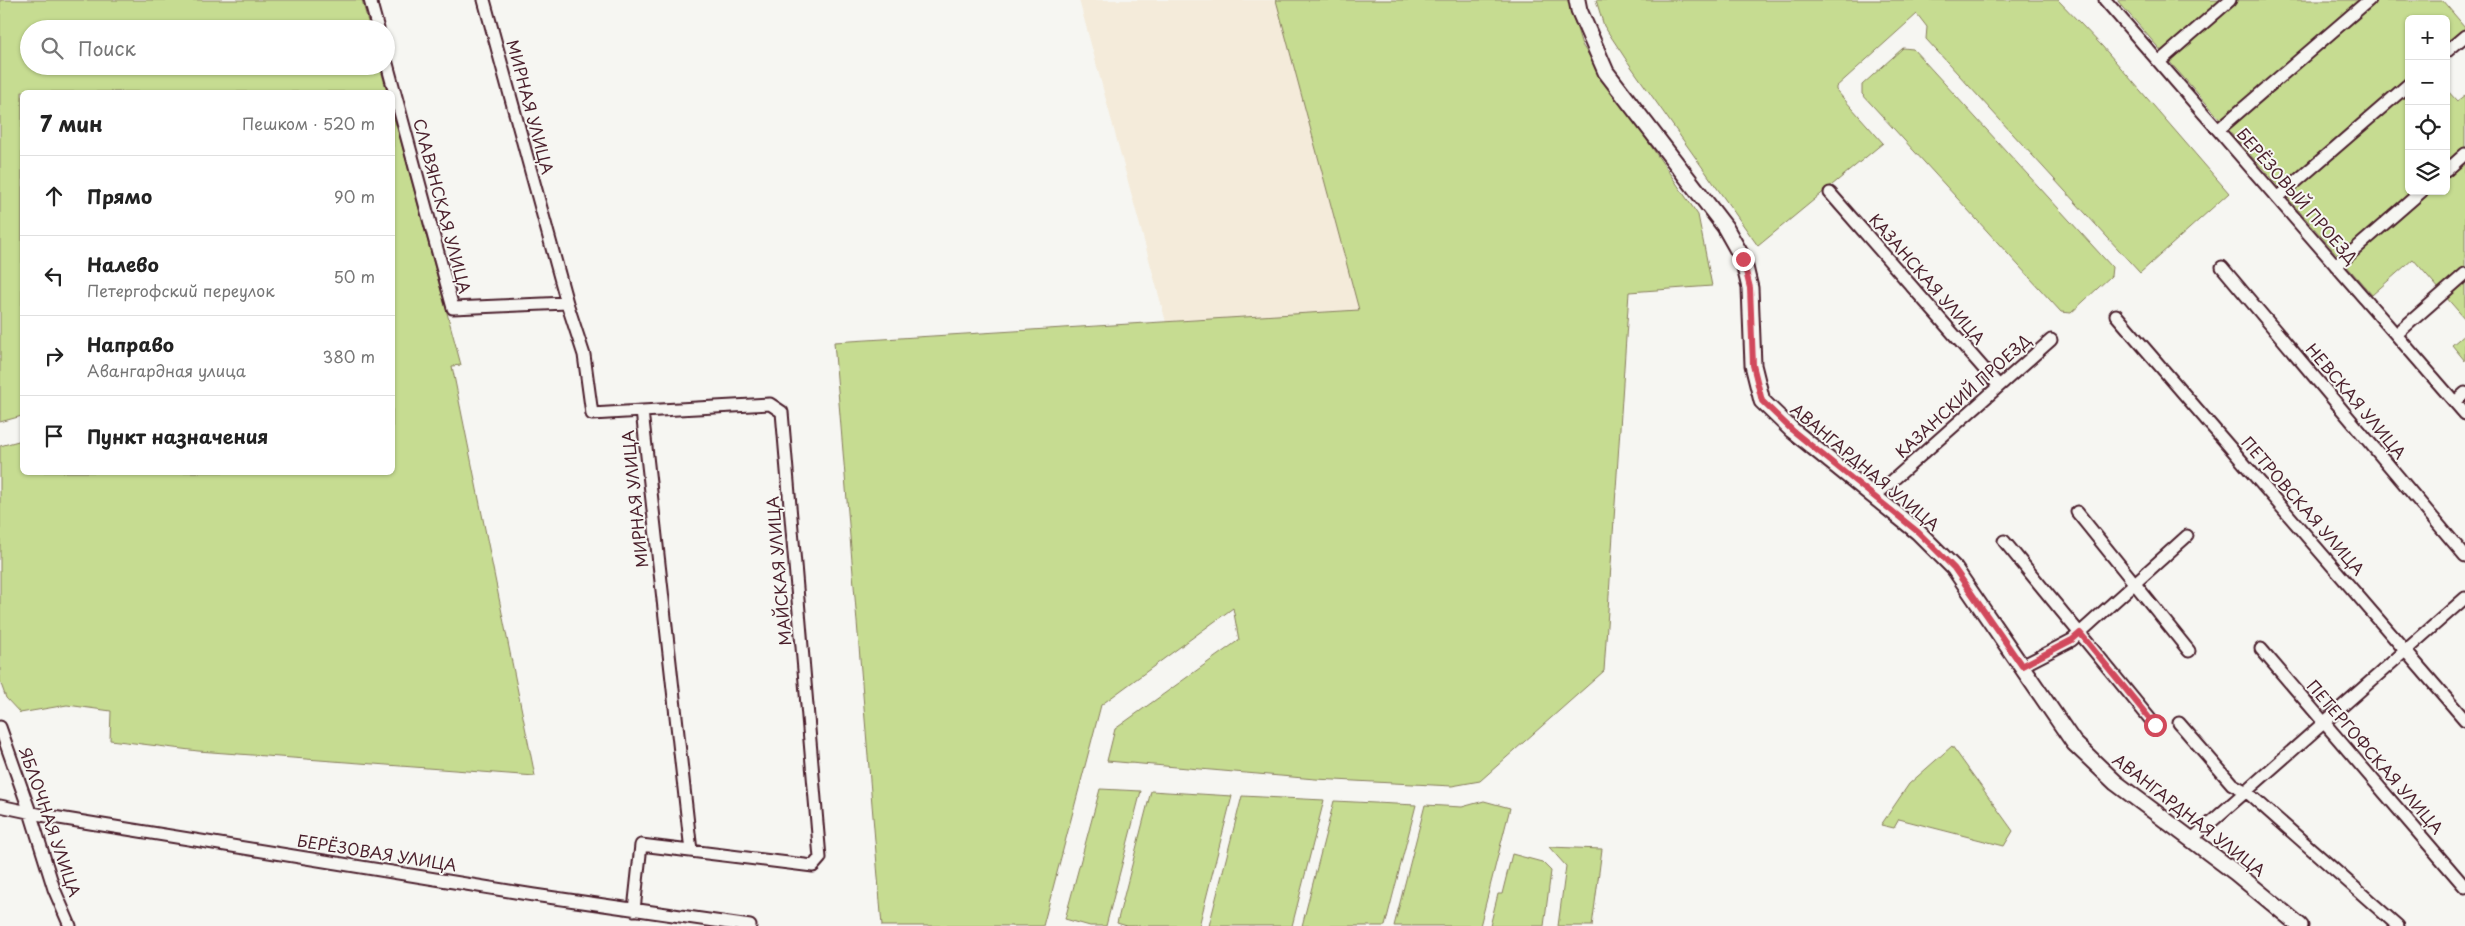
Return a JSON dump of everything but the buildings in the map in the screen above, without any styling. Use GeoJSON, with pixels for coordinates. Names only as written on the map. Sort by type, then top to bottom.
{"type":"FeatureCollection","features":[{"type":"Feature","properties":{"kind":"main road","name":"АВАНГАРДНАЯ УЛИЦА"},"geometry":{"type":"LineString","coordinates":[[1577,0],[1579,10],[1606,72],[1725,227],[1743,259],[1750,288],[1753,365],[1762,401],[1792,430],[1918,532],[1954,568],[2074,743],[2116,783],[2192,839],[2300,926]]}},
{"type":"Feature","properties":{"kind":"street"},"geometry":{"type":"LineString","coordinates":[[370,0],[376,20]]}},
{"type":"Feature","properties":{"kind":"street","name":"МИРНАЯ УЛИЦА"},"geometry":{"type":"LineString","coordinates":[[484,0],[567,303],[584,355],[592,414],[642,411],[691,851]]}},
{"type":"Feature","properties":{"kind":"street","name":"БЕРЁЗОВЫЙ ПРОЕЗД"},"geometry":{"type":"LineString","coordinates":[[2105,0],[2465,414]]}},
{"type":"Feature","properties":{"kind":"street"},"geometry":{"type":"LineString","coordinates":[[2159,62],[2230,0]]}},
{"type":"Feature","properties":{"kind":"street"},"geometry":{"type":"LineString","coordinates":[[2218,130],[2369,0]]}},
{"type":"Feature","properties":{"kind":"street"},"geometry":{"type":"LineString","coordinates":[[2450,49],[2465,36]]}},
{"type":"Feature","properties":{"kind":"street","name":"СЛАВЯНСКАЯ УЛИЦА"},"geometry":{"type":"LineString","coordinates":[[390,75],[394,90]]}},
{"type":"Feature","properties":{"kind":"street"},"geometry":{"type":"LineString","coordinates":[[2277,198],[2405,87]]}},
{"type":"Feature","properties":{"kind":"street","name":"СЛАВЯНСКАЯ УЛИЦА"},"geometry":{"type":"LineString","coordinates":[[395,93],[453,308],[567,303]]}},
{"type":"Feature","properties":{"kind":"street"},"geometry":{"type":"LineString","coordinates":[[2450,167],[2465,154]]}},
{"type":"Feature","properties":{"kind":"street","name":"КАЗАНСКАЯ УЛИЦА"},"geometry":{"type":"LineString","coordinates":[[1830,193],[1999,386]]}},
{"type":"Feature","properties":{"kind":"street"},"geometry":{"type":"LineString","coordinates":[[2336,266],[2417,195]]}},
{"type":"Feature","properties":{"kind":"street","name":"НЕВСКАЯ УЛИЦА"},"geometry":{"type":"LineString","coordinates":[[2222,267],[2465,556]]}},
{"type":"Feature","properties":{"kind":"street"},"geometry":{"type":"LineString","coordinates":[[2400,331],[2465,274]]}},
{"type":"Feature","properties":{"kind":"street","name":"ПЕТРОВСКАЯ УЛИЦА"},"geometry":{"type":"LineString","coordinates":[[2116,315],[2465,720]]}},
{"type":"Feature","properties":{"kind":"street","name":"КАЗАНСКИЙ ПРОЕЗД"},"geometry":{"type":"LineString","coordinates":[[1874,497],[2051,340]]}},
{"type":"Feature","properties":{"kind":"street"},"geometry":{"type":"LineString","coordinates":[[2455,402],[2465,393]]}},
{"type":"Feature","properties":{"kind":"street","name":"МАЙСКАЯ УЛИЦА"},"geometry":{"type":"LineString","coordinates":[[642,411],[770,404],[782,412],[820,858],[813,866],[691,851]]}},
{"type":"Feature","properties":{"kind":"street"},"geometry":{"type":"LineString","coordinates":[[2077,512],[2189,651]]}},
{"type":"Feature","properties":{"kind":"street"},"geometry":{"type":"LineString","coordinates":[[2022,666],[2072,640],[2187,536]]}},
{"type":"Feature","properties":{"kind":"street"},"geometry":{"type":"LineString","coordinates":[[2004,541],[2155,725]]}},
{"type":"Feature","properties":{"kind":"street"},"geometry":{"type":"LineString","coordinates":[[2192,839],[2325,724],[2465,598]]}},
{"type":"Feature","properties":{"kind":"street","name":"ПЕТЕРГОФСКАЯ УЛИЦА"},"geometry":{"type":"LineString","coordinates":[[2261,649],[2465,887]]}},
{"type":"Feature","properties":{"kind":"street"},"geometry":{"type":"LineString","coordinates":[[2179,723],[2232,784],[2247,792],[2398,926]]}},
{"type":"Feature","properties":{"kind":"street","name":"ЯБЛОЧНАЯ УЛИЦА"},"geometry":{"type":"LineString","coordinates":[[0,727],[30,812],[54,889],[70,926]]}},
{"type":"Feature","properties":{"kind":"street","name":"БЕРЁЗОВАЯ УЛИЦА"},"geometry":{"type":"LineString","coordinates":[[0,806],[534,896],[750,926]]}},
{"type":"Feature","properties":{"kind":"street"},"geometry":{"type":"LineString","coordinates":[[634,910],[641,845],[691,851]]}},
{"type":"Feature","properties":{"kind":"shaded area"},"geometry":{"type":"Polygon","coordinates":[[[1079,0],[1276,0],[1359,310],[1166,322],[1079,0]]]}},
{"type":"Feature","properties":{"kind":"green space"},"geometry":{"type":"Polygon","coordinates":[[[0,0],[362,0],[368,20],[20,20],[20,75],[382,75],[386,90],[20,90],[20,417],[0,422],[0,0]]]}},
{"type":"Feature","properties":{"kind":"green space"},"geometry":{"type":"Polygon","coordinates":[[[1276,0],[1568,0],[1582,45],[1698,215],[1712,286],[1629,292],[1604,671],[1480,781],[1452,786],[1315,779],[1107,761],[1115,729],[1239,640],[1233,608],[1101,705],[1043,926],[882,926],[834,342],[1359,310],[1276,0]]]}},
{"type":"Feature","properties":{"kind":"green space"},"geometry":{"type":"Polygon","coordinates":[[[1596,0],[2058,0],[2102,46],[2229,193],[2140,273],[1926,39],[1927,27],[1917,14],[1836,87],[1836,90],[1883,143],[1758,246],[1625,58],[1604,26],[1596,0]]]}},
{"type":"Feature","properties":{"kind":"green space"},"geometry":{"type":"Polygon","coordinates":[[[2117,0],[2224,0],[2163,53],[2117,0]]]}},
{"type":"Feature","properties":{"kind":"green space"},"geometry":{"type":"Polygon","coordinates":[[[2237,0],[2362,0],[2222,121],[2168,60],[2237,0]]]}},
{"type":"Feature","properties":{"kind":"green space"},"geometry":{"type":"Polygon","coordinates":[[[2375,0],[2442,0],[2465,27],[2465,30],[2450,43],[2450,15],[2405,15],[2405,82],[2281,190],[2227,128],[2375,0]]]}},
{"type":"Feature","properties":{"kind":"green space"},"geometry":{"type":"Polygon","coordinates":[[[1903,48],[1913,49],[2112,267],[2111,276],[2071,313],[2061,312],[1862,94],[1862,85],[1903,48]]]}},
{"type":"Feature","properties":{"kind":"green space"},"geometry":{"type":"Polygon","coordinates":[[[2405,93],[2405,195],[2412,195],[2340,258],[2286,196],[2405,93]]]}},
{"type":"Feature","properties":{"kind":"green space"},"geometry":{"type":"Polygon","coordinates":[[[2450,93],[2457,101],[2465,95],[2465,149],[2450,162],[2450,93]]]}},
{"type":"Feature","properties":{"kind":"green space"},"geometry":{"type":"Polygon","coordinates":[[[395,119],[461,365],[452,366],[535,776],[198,751],[110,740],[111,711],[67,705],[20,713],[6,698],[0,681],[0,446],[20,441],[20,475],[395,475],[395,119]]]}},
{"type":"Feature","properties":{"kind":"green space"},"geometry":{"type":"Polygon","coordinates":[[[2465,160],[2465,269],[2440,290],[2413,259],[2372,295],[2345,264],[2424,195],[2450,195],[2450,173],[2465,160]]]}},
{"type":"Feature","properties":{"kind":"green space"},"geometry":{"type":"Polygon","coordinates":[[[2465,280],[2465,319],[2445,296],[2465,280]]]}},
{"type":"Feature","properties":{"kind":"green space"},"geometry":{"type":"Polygon","coordinates":[[[2465,334],[2465,361],[2452,345],[2465,334]]]}},
{"type":"Feature","properties":{"kind":"green space"},"geometry":{"type":"Polygon","coordinates":[[[1952,746],[2013,831],[2004,846],[1899,819],[1894,828],[1881,825],[1909,784],[1952,746]]]}},
{"type":"Feature","properties":{"kind":"green space"},"geometry":{"type":"Polygon","coordinates":[[[1100,789],[1141,791],[1106,926],[1090,926],[1065,919],[1100,789]]]}},
{"type":"Feature","properties":{"kind":"green space"},"geometry":{"type":"Polygon","coordinates":[[[1151,791],[1232,796],[1199,926],[1127,926],[1117,923],[1151,791]]]}},
{"type":"Feature","properties":{"kind":"green space"},"geometry":{"type":"Polygon","coordinates":[[[1242,796],[1324,800],[1292,926],[1209,926],[1242,796]]]}},
{"type":"Feature","properties":{"kind":"green space"},"geometry":{"type":"Polygon","coordinates":[[[1334,801],[1416,805],[1385,926],[1302,926],[1334,801]]]}},
{"type":"Feature","properties":{"kind":"green space"},"geometry":{"type":"Polygon","coordinates":[[[1484,801],[1510,808],[1480,926],[1394,926],[1425,805],[1462,807],[1484,801]]]}},
{"type":"Feature","properties":{"kind":"green space"},"geometry":{"type":"Polygon","coordinates":[[[1549,847],[1602,849],[1592,926],[1558,926],[1566,866],[1549,847]]]}},
{"type":"Feature","properties":{"kind":"green space"},"geometry":{"type":"Polygon","coordinates":[[[1512,854],[1542,862],[1551,871],[1544,926],[1490,926],[1498,894],[1502,894],[1512,854]]]}},
{"type":"Feature","properties":{"kind":"route"},"geometry":{"type":"LineString","coordinates":[[1743,259],[1750,288],[1753,365],[1762,401],[1792,430],[1918,532],[1954,568],[2022,666],[2072,640],[2080,633],[2155,725]]}}]}
